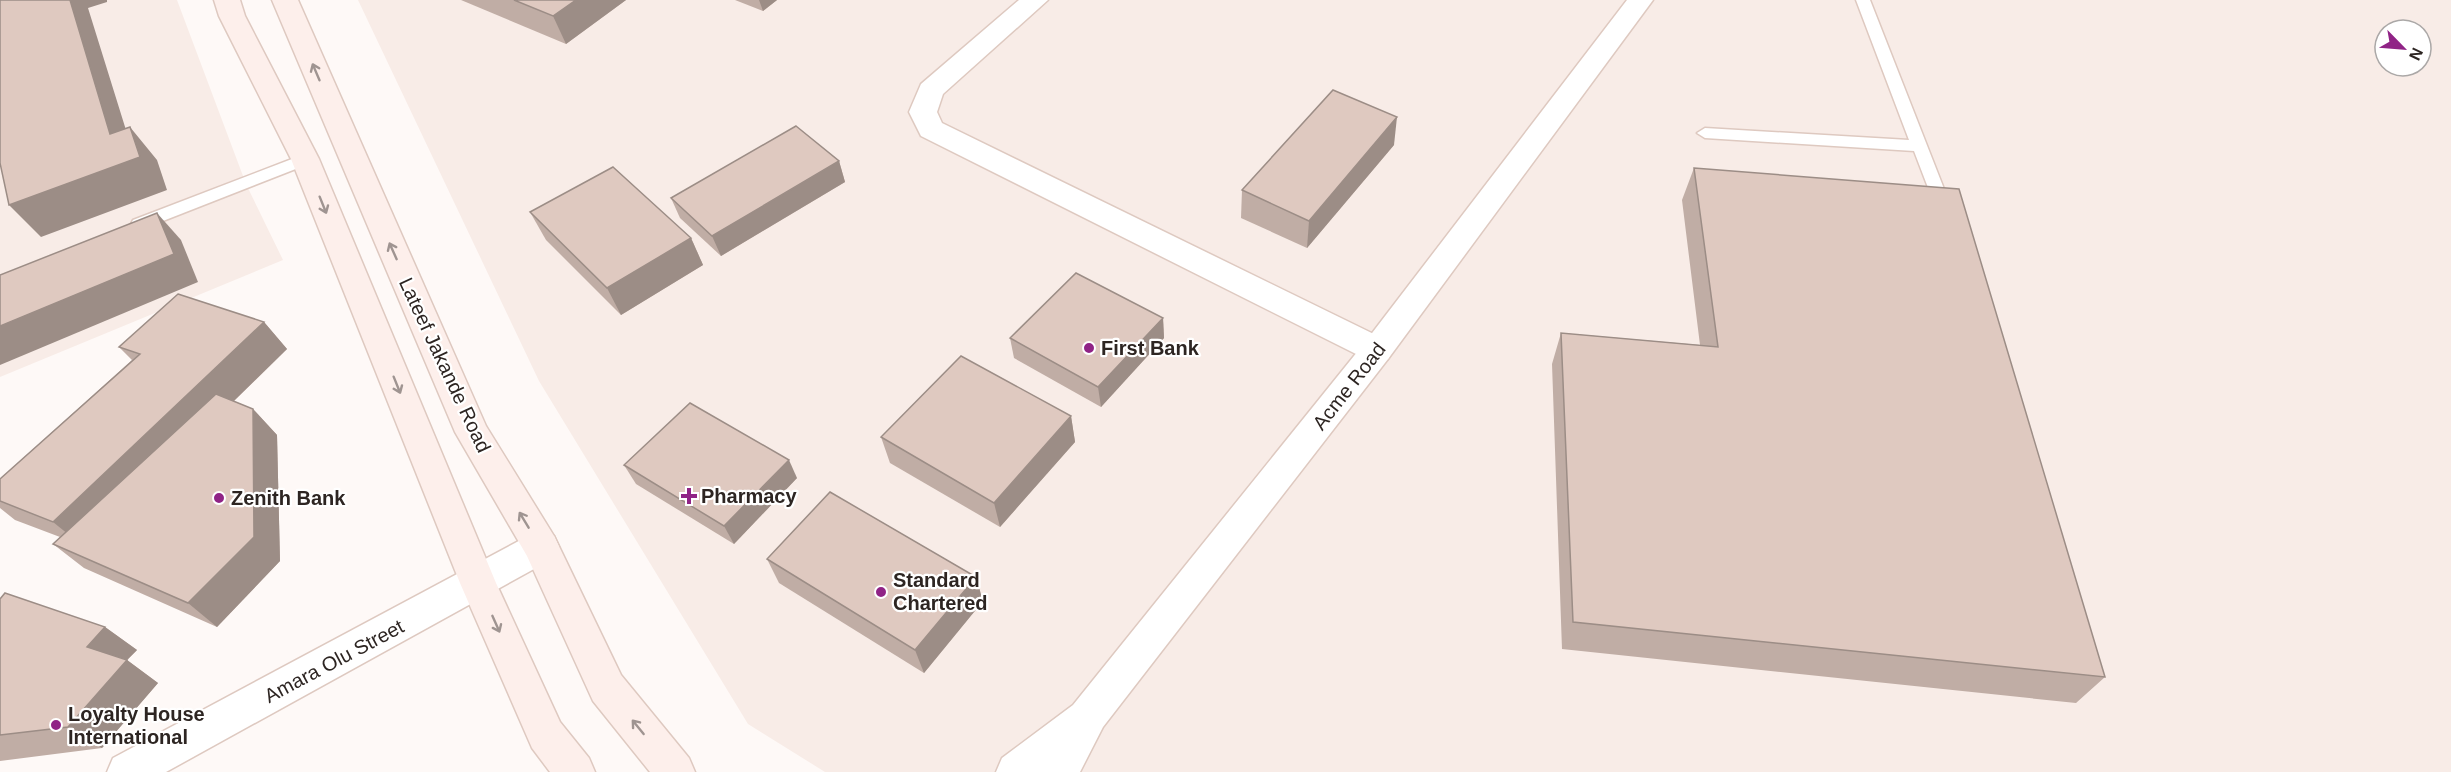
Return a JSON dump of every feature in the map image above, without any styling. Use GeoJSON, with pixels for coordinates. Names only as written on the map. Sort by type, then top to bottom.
{"type":"FeatureCollection","features":[{"type":"Feature","properties":{"kind":"main road"},"geometry":{"type":"LineString","coordinates":[[227,0],[232,16],[305,159],[478,583],[546,735],[574,772]]}},
{"type":"Feature","properties":{"kind":"main road","name":"Lateef Jakande Road"},"geometry":{"type":"LineString","coordinates":[[285,0],[472,432],[541,548],[607,688],[675,772]]}},
{"type":"Feature","properties":{"kind":"street"},"geometry":{"type":"LineString","coordinates":[[1035,0],[931,90],[923,112],[931,129],[1377,350]]}},
{"type":"Feature","properties":{"kind":"street","name":"Acme Road"},"geometry":{"type":"LineString","coordinates":[[1059,772],[1089,714],[1377,350],[1640,0]]}},
{"type":"Feature","properties":{"kind":"street","name":"Amara Olu Street"},"geometry":{"type":"LineString","coordinates":[[127,772],[541,548]]}},
{"type":"Feature","properties":{"kind":"street"},"geometry":{"type":"LineString","coordinates":[[1016,772],[1089,714]]}},
{"type":"Feature","properties":{"kind":"lane"},"geometry":{"type":"LineString","coordinates":[[1863,0],[1938,194]]}},
{"type":"Feature","properties":{"kind":"lane"},"geometry":{"type":"LineString","coordinates":[[1705,133],[1919,146]]}},
{"type":"Feature","properties":{"kind":"lane"},"geometry":{"type":"LineString","coordinates":[[123,230],[305,159]]}},
{"type":"Feature","properties":{"kind":"shaded area"},"geometry":{"type":"Polygon","coordinates":[[[0,0],[177,0],[246,184],[283,260],[0,377],[0,0]]]}},
{"type":"Feature","properties":{"kind":"shaded area"},"geometry":{"type":"Polygon","coordinates":[[[358,0],[2451,0],[2451,772],[825,772],[748,724],[539,381],[358,0]]]}},
{"type":"Feature","properties":{"kind":"building"},"geometry":{"type":"Polygon","coordinates":[[[0,0],[70,0],[110,134],[130,127],[140,157],[9,205],[0,163],[0,0]]]}},
{"type":"Feature","properties":{"kind":"building"},"geometry":{"type":"Polygon","coordinates":[[[514,0],[576,0],[553,16],[514,0]]]}},
{"type":"Feature","properties":{"kind":"building"},"geometry":{"type":"Polygon","coordinates":[[[1333,90],[1397,117],[1309,221],[1242,190],[1333,90]]]}},
{"type":"Feature","properties":{"kind":"building"},"geometry":{"type":"Polygon","coordinates":[[[796,126],[839,161],[712,236],[671,198],[796,126]]]}},
{"type":"Feature","properties":{"kind":"building"},"geometry":{"type":"Polygon","coordinates":[[[613,167],[691,238],[607,288],[530,212],[613,167]]]}},
{"type":"Feature","properties":{"kind":"building"},"geometry":{"type":"Polygon","coordinates":[[[1694,168],[1959,189],[2105,677],[1573,622],[1561,333],[1718,347],[1694,168]]]}},
{"type":"Feature","properties":{"kind":"building"},"geometry":{"type":"Polygon","coordinates":[[[157,213],[174,254],[0,326],[0,275],[157,213]]]}},
{"type":"Feature","properties":{"kind":"building","name":"First Bank"},"geometry":{"type":"Polygon","coordinates":[[[1076,273],[1163,318],[1098,387],[1010,338],[1076,273]]]}},
{"type":"Feature","properties":{"kind":"building"},"geometry":{"type":"Polygon","coordinates":[[[178,294],[264,322],[53,522],[0,501],[0,479],[140,354],[119,347],[178,294]]]}},
{"type":"Feature","properties":{"kind":"building"},"geometry":{"type":"Polygon","coordinates":[[[961,356],[1071,416],[994,503],[881,437],[961,356]]]}},
{"type":"Feature","properties":{"kind":"building","name":"Zenith Bank"},"geometry":{"type":"Polygon","coordinates":[[[216,394],[253,409],[254,537],[188,603],[53,544],[216,394]]]}},
{"type":"Feature","properties":{"kind":"building"},"geometry":{"type":"Polygon","coordinates":[[[690,403],[789,460],[724,526],[624,465],[690,403]]]}},
{"type":"Feature","properties":{"kind":"building","name":"Standard Chartered"},"geometry":{"type":"Polygon","coordinates":[[[830,492],[976,577],[915,650],[767,559],[830,492]]]}},
{"type":"Feature","properties":{"kind":"building"},"geometry":{"type":"Polygon","coordinates":[[[5,593],[105,627],[87,647],[127,660],[68,727],[0,735],[0,599],[5,593]]]}},
{"type":"Feature","properties":{"kind":"place","name":"First Bank"},"geometry":{"type":"Point","coordinates":[1089,348]}},
{"type":"Feature","properties":{"kind":"place","name":"Pharmacy"},"geometry":{"type":"Point","coordinates":[689,496]}},
{"type":"Feature","properties":{"kind":"place","name":"Zenith Bank"},"geometry":{"type":"Point","coordinates":[219,498]}},
{"type":"Feature","properties":{"kind":"place","name":"Standard Chartered"},"geometry":{"type":"Point","coordinates":[881,592]}},
{"type":"Feature","properties":{"kind":"place","name":"Loyalty House International"},"geometry":{"type":"Point","coordinates":[56,725]}}]}
